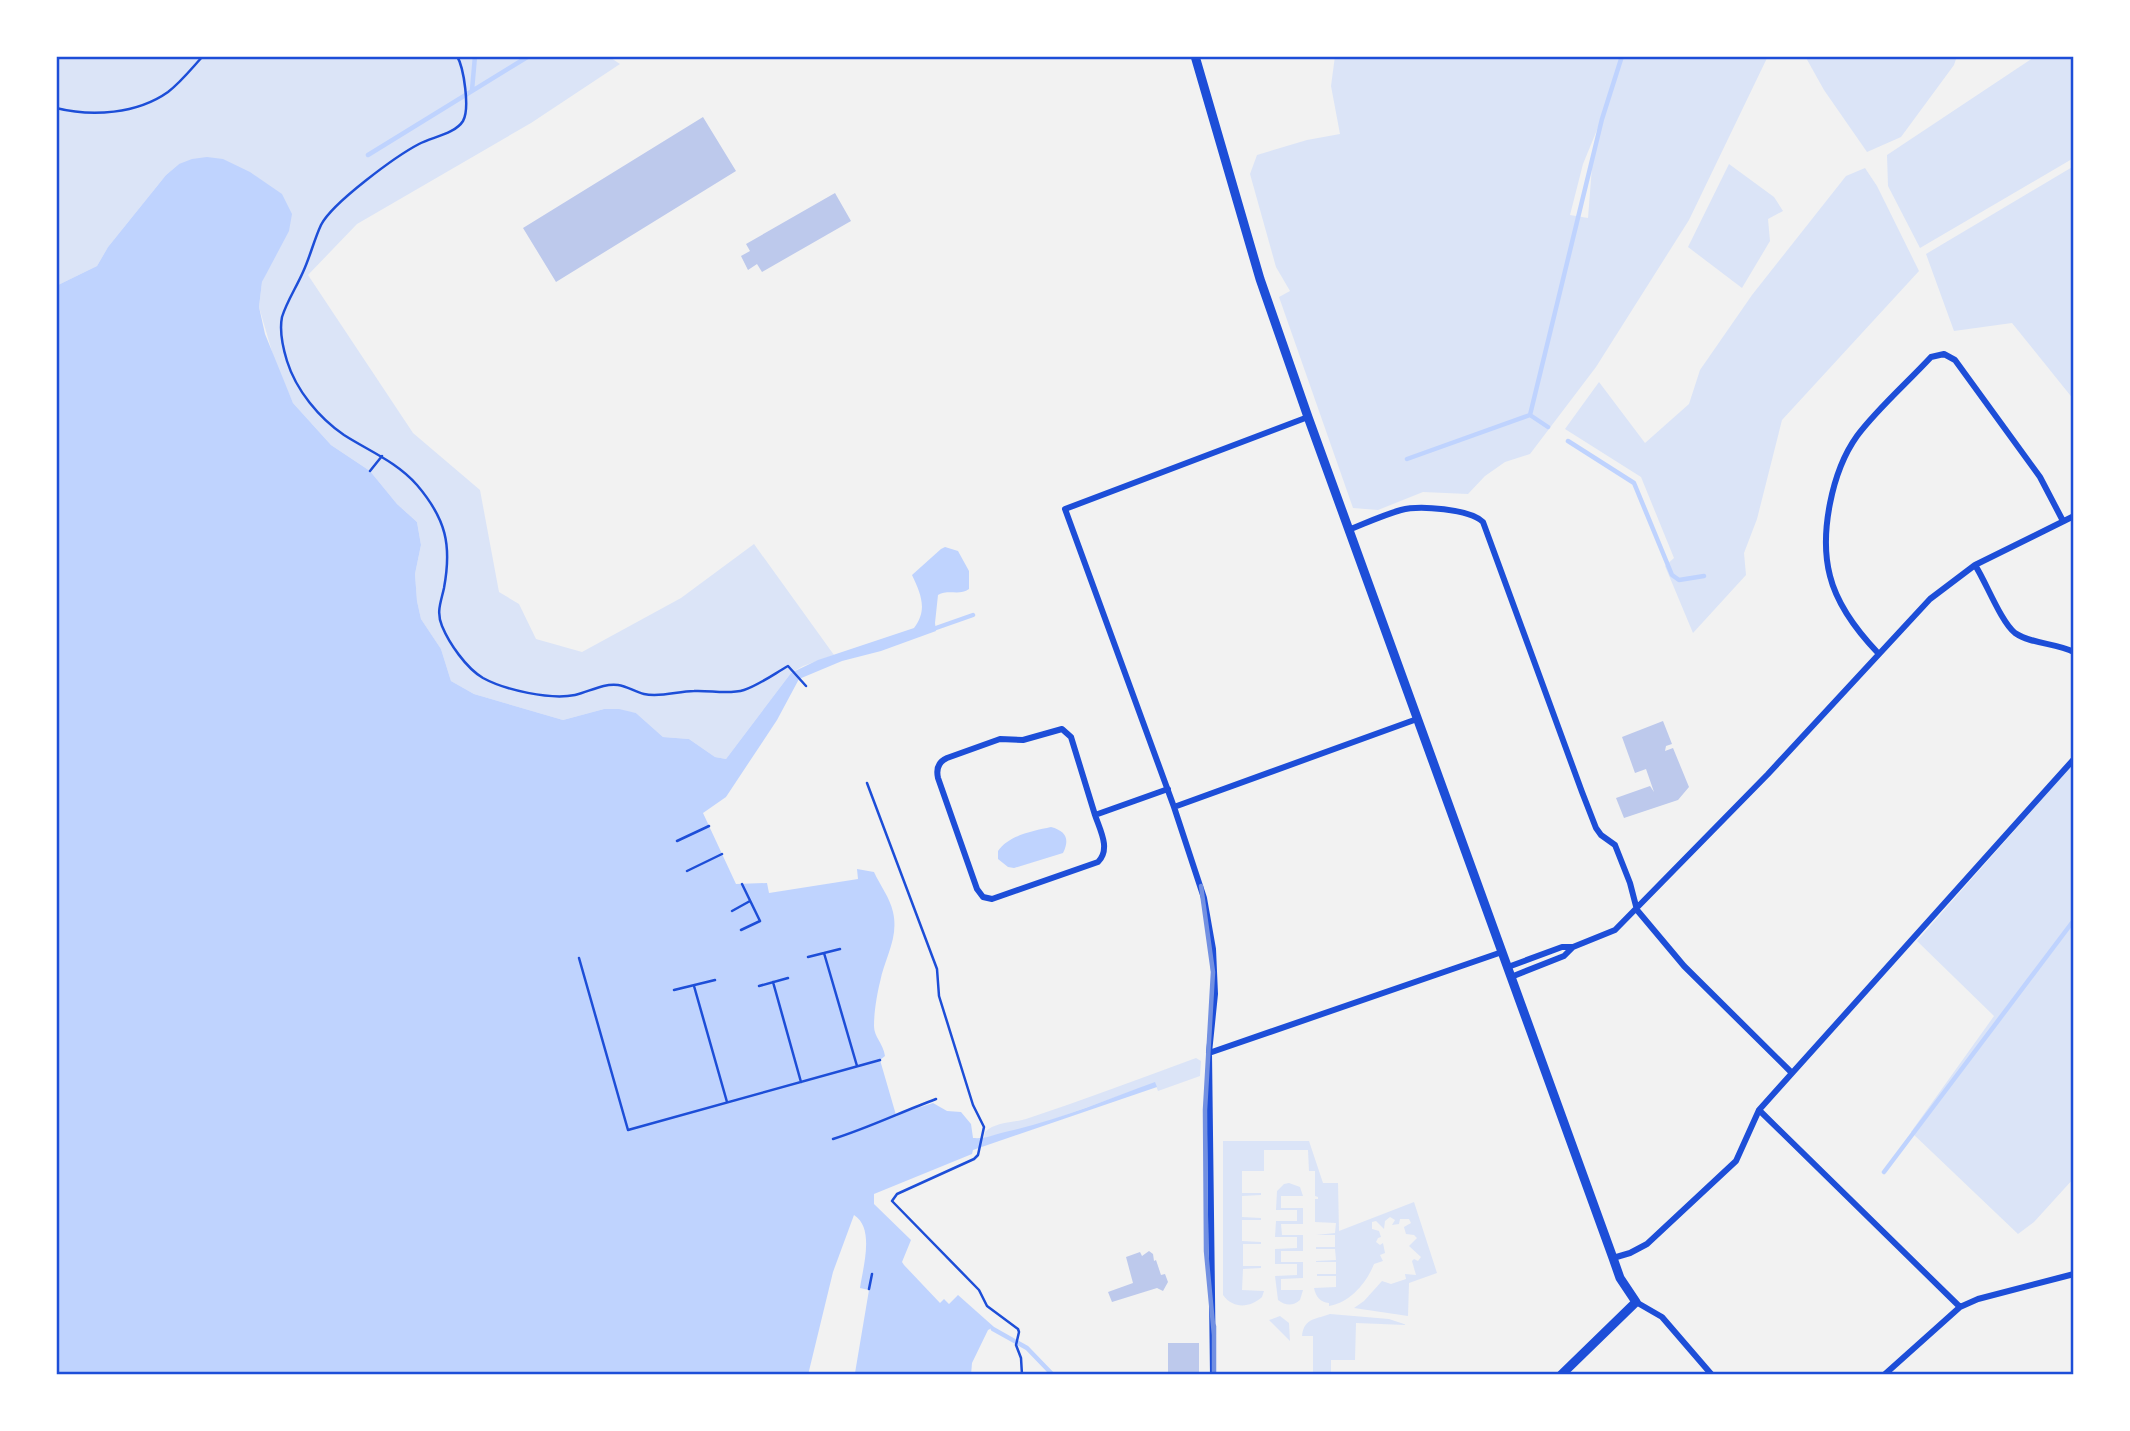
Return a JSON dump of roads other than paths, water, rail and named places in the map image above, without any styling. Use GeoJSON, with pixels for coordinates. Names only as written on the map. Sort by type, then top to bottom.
{"type":"FeatureCollection","features":[{"type":"Feature","properties":{"kind":"main road"},"geometry":{"type":"LineString","coordinates":[[1195,56],[1260,279],[1308,417],[1620,1278],[1636,1302],[1561,1375]]}},
{"type":"Feature","properties":{"kind":"street"},"geometry":{"type":"LineString","coordinates":[[1878,653],[1848,614],[1829,575],[1830,502],[1844,458],[1857,436],[1931,357],[1944,354],[1955,360],[2040,477],[2063,521]]}},
{"type":"Feature","properties":{"kind":"street"},"geometry":{"type":"LineString","coordinates":[[1213,1375],[1209,1053],[1215,994],[1213,948],[1204,898],[1168,789],[1065,509],[1308,417]]}},
{"type":"Feature","properties":{"kind":"street"},"geometry":{"type":"LineString","coordinates":[[1348,530],[1402,510],[1417,508],[1467,513],[1483,522],[1596,828],[1615,845],[1637,910],[1684,966],[1792,1073]]}},
{"type":"Feature","properties":{"kind":"street"},"geometry":{"type":"LineString","coordinates":[[1508,967],[1562,947],[1573,947],[1615,930],[1768,774],[1930,599],[1975,565],[2074,516]]}},
{"type":"Feature","properties":{"kind":"street"},"geometry":{"type":"LineString","coordinates":[[1975,565],[2015,633],[2074,652]]}},
{"type":"Feature","properties":{"kind":"street"},"geometry":{"type":"LineString","coordinates":[[1174,807],[1417,719]]}},
{"type":"Feature","properties":{"kind":"street"},"geometry":{"type":"LineString","coordinates":[[1062,729],[1071,737],[1095,815],[1105,849],[1104,856],[1098,862],[996,899],[987,899],[977,889],[937,770],[940,762],[947,758],[1000,739],[1023,740],[1062,729]]}},
{"type":"Feature","properties":{"kind":"street"},"geometry":{"type":"LineString","coordinates":[[1613,1258],[1630,1254],[1647,1244],[1736,1161],[1759,1110],[2074,758]]}},
{"type":"Feature","properties":{"kind":"street"},"geometry":{"type":"LineString","coordinates":[[1095,815],[1168,789]]}},
{"type":"Feature","properties":{"kind":"street"},"geometry":{"type":"LineString","coordinates":[[1511,977],[1564,956],[1573,947]]}},
{"type":"Feature","properties":{"kind":"street"},"geometry":{"type":"LineString","coordinates":[[1209,1053],[1502,952]]}},
{"type":"Feature","properties":{"kind":"street"},"geometry":{"type":"LineString","coordinates":[[1759,1110],[1960,1307]]}},
{"type":"Feature","properties":{"kind":"street"},"geometry":{"type":"LineString","coordinates":[[1884,1375],[1960,1307],[1978,1299],[2074,1274]]}},
{"type":"Feature","properties":{"kind":"street"},"geometry":{"type":"LineString","coordinates":[[1636,1302],[1662,1317],[1712,1375]]}},
{"type":"Feature","properties":{"kind":"water"},"geometry":{"type":"Polygon","coordinates":[[[207,157],[223,159],[250,172],[282,194],[292,214],[289,231],[262,282],[259,307],[265,334],[293,403],[331,445],[370,471],[397,504],[417,522],[421,545],[415,574],[421,619],[441,649],[451,681],[474,694],[563,720],[604,709],[636,713],[663,737],[689,739],[715,757],[726,759],[791,673],[818,660],[914,628],[921,615],[922,602],[912,575],[941,549],[945,547],[958,551],[969,571],[969,589],[938,595],[936,631],[881,651],[842,661],[799,679],[777,720],[726,797],[703,813],[736,884],[767,883],[769,893],[858,879],[857,869],[874,872],[890,902],[894,921],[893,939],[878,992],[874,1026],[884,1051],[885,1056],[880,1060],[896,1115],[933,1103],[947,1111],[961,1112],[971,1124],[973,1138],[982,1138],[1062,1116],[1155,1082],[1157,1087],[973,1150],[972,1154],[874,1194],[874,1204],[911,1240],[902,1262],[904,1265],[940,1303],[944,1299],[949,1304],[958,1295],[994,1327],[988,1330],[972,1363],[971,1375],[855,1373],[869,1290],[860,1288],[866,1238],[860,1221],[854,1215],[833,1272],[808,1375],[56,1375],[56,286],[97,266],[108,247],[166,175],[179,164],[207,157]]]}},
{"type":"Feature","properties":{"kind":"water"},"geometry":{"type":"Polygon","coordinates":[[[1051,827],[1065,836],[1063,853],[1014,868],[998,859],[998,851],[1008,841],[1022,834],[1051,827]]]}},
{"type":"Feature","properties":{"kind":"waterway"},"geometry":{"type":"LineString","coordinates":[[472,90],[475,56]]}},
{"type":"Feature","properties":{"kind":"waterway"},"geometry":{"type":"LineString","coordinates":[[368,155],[529,56]]}},
{"type":"Feature","properties":{"kind":"waterway"},"geometry":{"type":"LineString","coordinates":[[1407,459],[1530,415],[1602,119],[1622,56]]}},
{"type":"Feature","properties":{"kind":"waterway"},"geometry":{"type":"LineString","coordinates":[[1530,415],[1548,427]]}},
{"type":"Feature","properties":{"kind":"waterway"},"geometry":{"type":"LineString","coordinates":[[1568,441],[1634,483],[1672,575],[1679,580],[1704,576]]}},
{"type":"Feature","properties":{"kind":"waterway"},"geometry":{"type":"LineString","coordinates":[[936,628],[973,615]]}},
{"type":"Feature","properties":{"kind":"waterway"},"geometry":{"type":"LineString","coordinates":[[1884,1172],[2074,920]]}},
{"type":"Feature","properties":{"kind":"waterway"},"geometry":{"type":"LineString","coordinates":[[993,1329],[1027,1348],[1053,1375]]}},
{"type":"Feature","properties":{"kind":"railway"},"geometry":{"type":"LineString","coordinates":[[1201,886],[1213,972],[1205,1110],[1206,1251],[1214,1335]]}},
{"type":"Feature","properties":{"kind":"railway"},"geometry":{"type":"LineString","coordinates":[[1214,1326],[1214,1375]]}}]}
